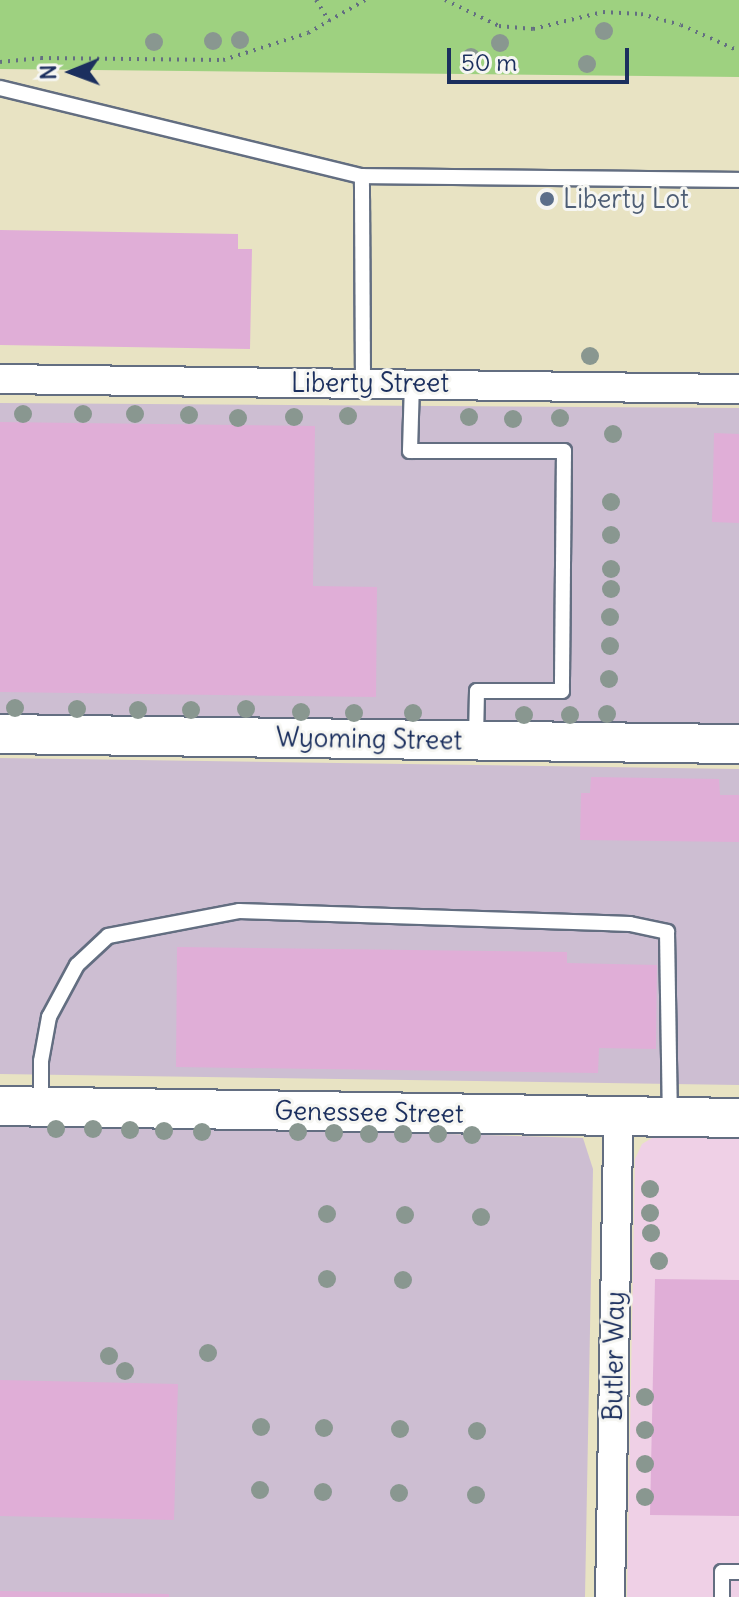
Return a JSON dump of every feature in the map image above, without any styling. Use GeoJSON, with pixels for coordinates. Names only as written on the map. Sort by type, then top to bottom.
{"type":"FeatureCollection","features":[{"type":"Feature","properties":{"kind":"main road","name":"Wyoming Street"},"geometry":{"type":"LineString","coordinates":[[0,734],[739,744]]}},
{"type":"Feature","properties":{"kind":"main road","name":"Genessee Street"},"geometry":{"type":"LineString","coordinates":[[0,1106],[739,1118]]}},
{"type":"Feature","properties":{"kind":"street","name":"Liberty Street"},"geometry":{"type":"LineString","coordinates":[[0,379],[739,389]]}},
{"type":"Feature","properties":{"kind":"street","name":"Butler Way"},"geometry":{"type":"LineString","coordinates":[[610,1597],[618,1116]]}},
{"type":"Feature","properties":{"kind":"lane"},"geometry":{"type":"LineString","coordinates":[[0,88],[362,176],[739,180]]}},
{"type":"Feature","properties":{"kind":"lane"},"geometry":{"type":"LineString","coordinates":[[362,176],[363,383]]}},
{"type":"Feature","properties":{"kind":"lane"},"geometry":{"type":"LineString","coordinates":[[412,383],[410,451],[564,451],[562,691],[477,691],[476,740]]}},
{"type":"Feature","properties":{"kind":"lane"},"geometry":{"type":"LineString","coordinates":[[41,1106],[41,1061],[49,1017],[77,965],[108,936],[239,911],[630,924],[667,932],[670,1117]]}},
{"type":"Feature","properties":{"kind":"lane"},"geometry":{"type":"LineString","coordinates":[[722,1597],[722,1572],[739,1572]]}},
{"type":"Feature","properties":{"kind":"path"},"geometry":{"type":"LineString","coordinates":[[316,0],[329,21]]}},
{"type":"Feature","properties":{"kind":"path"},"geometry":{"type":"LineString","coordinates":[[0,62],[41,58],[223,60],[329,21],[365,0]]}},
{"type":"Feature","properties":{"kind":"path"},"geometry":{"type":"LineString","coordinates":[[445,0],[499,26],[533,29],[603,12],[641,14],[681,25],[739,51]]}},
{"type":"Feature","properties":{"kind":"shaded area"},"geometry":{"type":"Polygon","coordinates":[[[0,403],[739,408],[739,728],[0,717],[0,403]]]}},
{"type":"Feature","properties":{"kind":"shaded area"},"geometry":{"type":"Polygon","coordinates":[[[0,758],[739,769],[739,1085],[0,1074],[0,758]]]}},
{"type":"Feature","properties":{"kind":"shaded area"},"geometry":{"type":"Polygon","coordinates":[[[0,1121],[583,1138],[593,1169],[585,1597],[0,1597],[0,1121]]]}},
{"type":"Feature","properties":{"kind":"shaded area"},"geometry":{"type":"Polygon","coordinates":[[[657,1135],[739,1135],[739,1597],[627,1597],[635,1159],[642,1144],[657,1135]]]}},
{"type":"Feature","properties":{"kind":"green space"},"geometry":{"type":"Polygon","coordinates":[[[0,0],[739,0],[739,77],[0,69],[0,0]]]}},
{"type":"Feature","properties":{"kind":"building"},"geometry":{"type":"Polygon","coordinates":[[[0,230],[238,234],[238,249],[252,249],[250,349],[0,345],[0,230]]]}},
{"type":"Feature","properties":{"kind":"building"},"geometry":{"type":"Polygon","coordinates":[[[0,422],[315,426],[313,586],[377,587],[376,697],[0,692],[0,422]]]}},
{"type":"Feature","properties":{"kind":"building"},"geometry":{"type":"Polygon","coordinates":[[[714,433],[739,434],[739,523],[712,522],[714,433]]]}},
{"type":"Feature","properties":{"kind":"building"},"geometry":{"type":"Polygon","coordinates":[[[591,777],[719,779],[720,795],[739,795],[739,842],[580,840],[581,793],[590,793],[591,777]]]}},
{"type":"Feature","properties":{"kind":"building"},"geometry":{"type":"Polygon","coordinates":[[[177,947],[567,952],[567,963],[657,965],[656,1049],[599,1048],[598,1073],[176,1067],[177,947]]]}},
{"type":"Feature","properties":{"kind":"building"},"geometry":{"type":"Polygon","coordinates":[[[655,1279],[739,1280],[739,1516],[650,1515],[655,1279]]]}},
{"type":"Feature","properties":{"kind":"building"},"geometry":{"type":"Polygon","coordinates":[[[0,1380],[178,1384],[174,1520],[0,1516],[0,1380]]]}},
{"type":"Feature","properties":{"kind":"building"},"geometry":{"type":"Polygon","coordinates":[[[0,1591],[169,1594],[169,1597],[0,1597],[0,1591]]]}},
{"type":"Feature","properties":{"kind":"place","name":"Liberty Lot"},"geometry":{"type":"Point","coordinates":[547,199]}}]}
